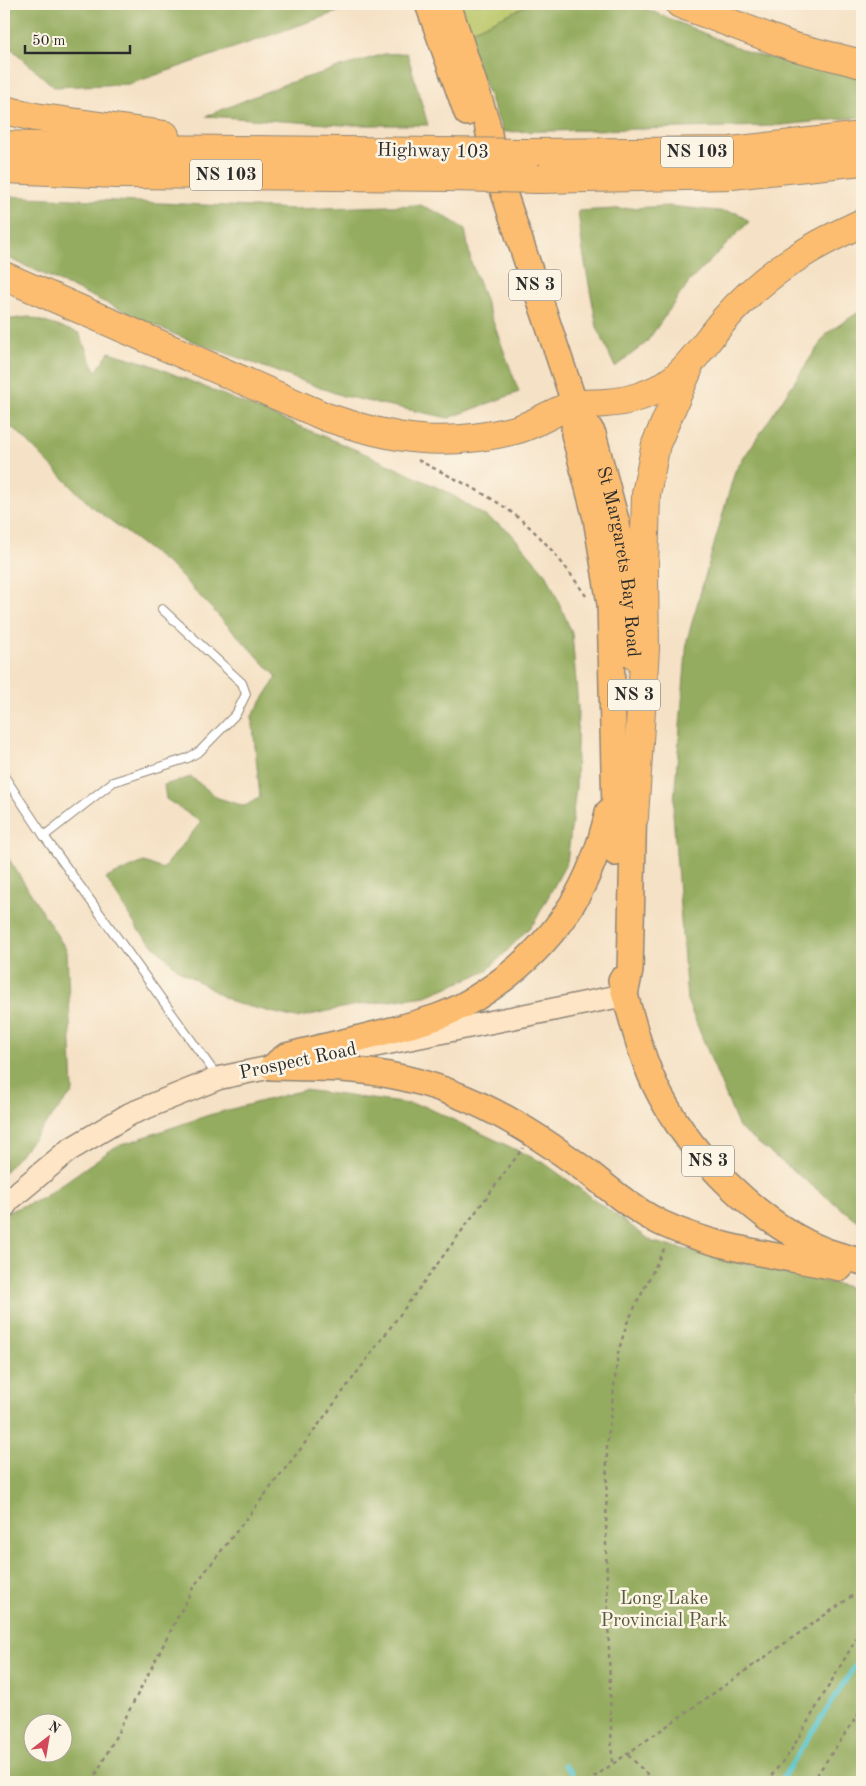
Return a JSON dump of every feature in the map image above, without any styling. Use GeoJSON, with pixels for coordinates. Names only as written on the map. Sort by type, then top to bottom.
{"type":"FeatureCollection","features":[{"type":"Feature","properties":{"kind":"highway"},"geometry":{"type":"LineString","coordinates":[[680,4],[791,46],[862,64]]}},
{"type":"Feature","properties":{"kind":"highway"},"geometry":{"type":"LineString","coordinates":[[4,110],[35,117],[216,143],[306,151]]}},
{"type":"Feature","properties":{"kind":"highway","name":"Highway 103"},"geometry":{"type":"LineString","coordinates":[[4,169],[117,174],[443,165],[530,153],[731,151],[862,136]]}},
{"type":"Feature","properties":{"kind":"highway","name":"Highway 103"},"geometry":{"type":"LineString","coordinates":[[4,145],[97,149],[306,151],[443,165],[540,179],[732,175],[862,161]]}},
{"type":"Feature","properties":{"kind":"highway"},"geometry":{"type":"LineString","coordinates":[[4,276],[326,417],[370,432],[412,440],[467,439],[516,430],[575,405],[607,403],[655,390],[679,374],[725,318],[771,275],[820,242],[862,223]]}},
{"type":"Feature","properties":{"kind":"highway"},"geometry":{"type":"LineString","coordinates":[[634,817],[645,649],[646,494],[650,469],[662,428],[674,397],[698,351]]}},
{"type":"Feature","properties":{"kind":"main road","name":"St Margarets Bay Road"},"geometry":{"type":"LineString","coordinates":[[428,4],[472,124],[495,166]]}},
{"type":"Feature","properties":{"kind":"main road","name":"St Margarets Bay Road"},"geometry":{"type":"LineString","coordinates":[[448,4],[487,123],[495,166],[575,405],[593,434],[616,524],[628,593],[634,697],[634,817],[630,971],[625,995]]}},
{"type":"Feature","properties":{"kind":"main road","name":"St Margarets Bay Road"},"geometry":{"type":"LineString","coordinates":[[575,405],[574,434],[596,518],[610,604],[618,971],[639,1045],[660,1095],[682,1128],[712,1166],[764,1215],[826,1251],[862,1262]]}},
{"type":"Feature","properties":{"kind":"main road"},"geometry":{"type":"LineString","coordinates":[[272,1067],[286,1056],[446,1013],[488,991],[531,957],[567,915],[592,866],[608,812],[614,758]]}},
{"type":"Feature","properties":{"kind":"main road","name":"Prospect Road"},"geometry":{"type":"LineString","coordinates":[[4,1207],[9,1200],[69,1150],[130,1114],[219,1078],[625,995]]}},
{"type":"Feature","properties":{"kind":"main road"},"geometry":{"type":"LineString","coordinates":[[272,1067],[330,1068],[388,1074],[414,1080],[468,1099],[518,1125],[624,1200],[661,1223],[702,1238],[742,1248],[862,1272]]}},
{"type":"Feature","properties":{"kind":"lane"},"geometry":{"type":"LineString","coordinates":[[44,836],[113,782],[188,758],[200,751],[236,714],[246,694],[242,684],[162,608]]}},
{"type":"Feature","properties":{"kind":"lane"},"geometry":{"type":"LineString","coordinates":[[4,776],[44,836],[219,1078]]}},
{"type":"Feature","properties":{"kind":"path"},"geometry":{"type":"LineString","coordinates":[[418,460],[489,498],[515,515],[562,562],[586,596]]}},
{"type":"Feature","properties":{"kind":"path"},"geometry":{"type":"LineString","coordinates":[[92,1782],[194,1586],[302,1447],[533,1135]]}},
{"type":"Feature","properties":{"kind":"path"},"geometry":{"type":"LineString","coordinates":[[612,1762],[606,1543],[607,1447],[618,1353],[626,1323],[675,1228]]}},
{"type":"Feature","properties":{"kind":"path"},"geometry":{"type":"LineString","coordinates":[[587,1782],[612,1762],[628,1755],[862,1589]]}},
{"type":"Feature","properties":{"kind":"path"},"geometry":{"type":"LineString","coordinates":[[766,1782],[789,1754],[862,1629]]}},
{"type":"Feature","properties":{"kind":"path"},"geometry":{"type":"LineString","coordinates":[[812,1782],[862,1709]]}},
{"type":"Feature","properties":{"kind":"path"},"geometry":{"type":"LineString","coordinates":[[628,1755],[654,1781]]}},
{"type":"Feature","properties":{"kind":"green space"},"geometry":{"type":"Polygon","coordinates":[[[4,4],[360,4],[130,84],[54,87],[4,42],[4,4]]]}},
{"type":"Feature","properties":{"kind":"green space"},"geometry":{"type":"Polygon","coordinates":[[[455,4],[531,4],[465,34],[455,4]]]}},
{"type":"Feature","properties":{"kind":"green space"},"geometry":{"type":"Polygon","coordinates":[[[530,4],[635,4],[753,54],[862,77],[862,117],[772,126],[503,132],[465,34],[530,4]]]}},
{"type":"Feature","properties":{"kind":"green space"},"geometry":{"type":"Polygon","coordinates":[[[407,53],[428,125],[343,125],[206,116],[285,84],[384,54],[407,53]]]}},
{"type":"Feature","properties":{"kind":"green space"},"geometry":{"type":"Polygon","coordinates":[[[4,196],[294,209],[420,205],[439,213],[465,229],[471,262],[519,392],[449,418],[343,396],[176,335],[4,256],[4,196]]]}},
{"type":"Feature","properties":{"kind":"green space"},"geometry":{"type":"Polygon","coordinates":[[[668,206],[738,213],[749,222],[689,282],[646,343],[615,367],[597,327],[583,252],[578,211],[668,206]]]}},
{"type":"Feature","properties":{"kind":"green space"},"geometry":{"type":"Polygon","coordinates":[[[862,310],[862,1222],[856,1220],[739,1128],[687,1000],[673,813],[687,640],[735,471],[827,333],[862,310]]]}},
{"type":"Feature","properties":{"kind":"green space"},"geometry":{"type":"Polygon","coordinates":[[[29,317],[79,333],[96,372],[109,352],[149,364],[366,454],[447,492],[509,531],[547,575],[572,633],[578,707],[576,788],[567,862],[534,923],[487,971],[426,996],[351,1006],[296,1018],[234,1003],[179,970],[139,931],[106,878],[144,862],[163,869],[201,822],[166,799],[164,785],[191,777],[218,798],[245,806],[260,797],[252,716],[277,677],[173,568],[89,504],[15,429],[4,426],[4,320],[29,317]]]}},
{"type":"Feature","properties":{"kind":"green space"},"geometry":{"type":"Polygon","coordinates":[[[4,851],[67,951],[73,1092],[4,1173],[4,851]]]}},
{"type":"Feature","properties":{"kind":"green space","name":"Long Lake Provincial Park"},"geometry":{"type":"Polygon","coordinates":[[[304,1090],[424,1106],[544,1163],[653,1242],[862,1290],[862,1782],[4,1782],[4,1213],[41,1199],[115,1147],[209,1115],[304,1090]]]}},
{"type":"Feature","properties":{"kind":"waterway"},"geometry":{"type":"LineString","coordinates":[[780,1782],[862,1655]]}},
{"type":"Feature","properties":{"kind":"waterway"},"geometry":{"type":"LineString","coordinates":[[564,1765],[571,1772],[573,1782]]}}]}
